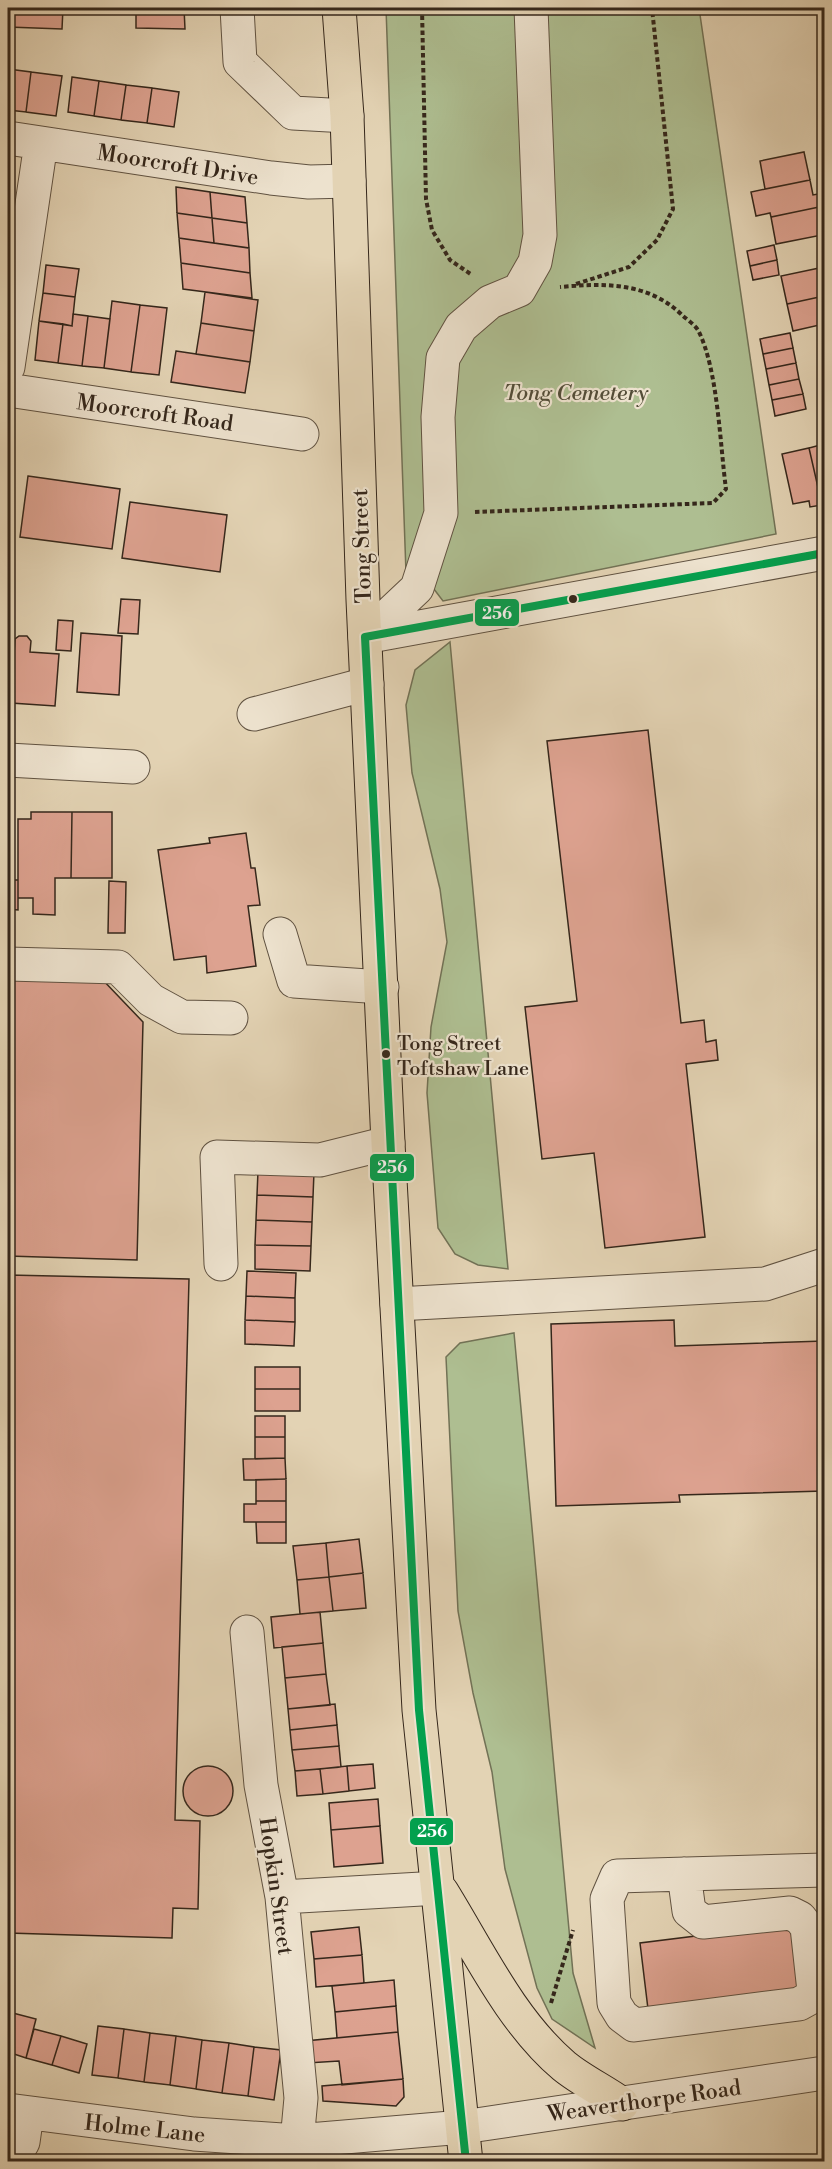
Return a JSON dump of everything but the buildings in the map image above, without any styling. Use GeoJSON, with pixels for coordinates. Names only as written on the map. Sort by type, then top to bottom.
{"type":"FeatureCollection","features":[{"type":"Feature","properties":{"kind":"highway","name":"Tong Street"},"geometry":{"type":"LineString","coordinates":[[339,8],[347,116],[365,638],[388,1143],[418,1710],[440,1888],[445,1974],[466,2162]]}},
{"type":"Feature","properties":{"kind":"highway"},"geometry":{"type":"LineString","coordinates":[[440,1888],[511,2004],[535,2035],[564,2066],[622,2104]]}},
{"type":"Feature","properties":{"kind":"street"},"geometry":{"type":"LineString","coordinates":[[237,8],[240,62],[293,113],[347,116]]}},
{"type":"Feature","properties":{"kind":"street"},"geometry":{"type":"LineString","coordinates":[[365,638],[417,588],[441,513],[438,417],[443,358],[461,327],[490,302],[519,290],[535,262],[540,235],[531,8]]}},
{"type":"Feature","properties":{"kind":"street","name":"Moorcroft Drive"},"geometry":{"type":"LineString","coordinates":[[8,138],[271,178],[309,182],[349,181]]}},
{"type":"Feature","properties":{"kind":"street"},"geometry":{"type":"LineString","coordinates":[[8,368],[41,143]]}},
{"type":"Feature","properties":{"kind":"street","name":"Moorcroft Road"},"geometry":{"type":"LineString","coordinates":[[8,390],[302,434]]}},
{"type":"Feature","properties":{"kind":"street"},"geometry":{"type":"LineString","coordinates":[[365,638],[825,554]]}},
{"type":"Feature","properties":{"kind":"street"},"geometry":{"type":"LineString","coordinates":[[254,714],[368,684]]}},
{"type":"Feature","properties":{"kind":"street"},"geometry":{"type":"LineString","coordinates":[[8,760],[133,768]]}},
{"type":"Feature","properties":{"kind":"street"},"geometry":{"type":"LineString","coordinates":[[279,934],[294,981],[382,987]]}},
{"type":"Feature","properties":{"kind":"street"},"geometry":{"type":"LineString","coordinates":[[8,964],[118,967],[151,1000],[182,1017],[231,1018]]}},
{"type":"Feature","properties":{"kind":"street"},"geometry":{"type":"LineString","coordinates":[[221,1264],[217,1157],[320,1160],[388,1143]]}},
{"type":"Feature","properties":{"kind":"street"},"geometry":{"type":"LineString","coordinates":[[397,1304],[765,1284],[825,1265]]}},
{"type":"Feature","properties":{"kind":"street","name":"Hopkin Street"},"geometry":{"type":"LineString","coordinates":[[247,1632],[261,1785],[282,1897],[300,2098],[297,2141]]}},
{"type":"Feature","properties":{"kind":"street"},"geometry":{"type":"LineString","coordinates":[[684,1874],[689,1911],[703,1922],[790,1913],[800,1918],[807,1927],[815,1986],[808,1999],[799,2004],[642,2026],[627,2021],[614,2003],[607,1899],[617,1876],[684,1874],[825,1870]]}},
{"type":"Feature","properties":{"kind":"street"},"geometry":{"type":"LineString","coordinates":[[282,1897],[440,1888]]}},
{"type":"Feature","properties":{"kind":"street","name":"Weaverthorpe Road"},"geometry":{"type":"LineString","coordinates":[[463,2127],[825,2073]]}},
{"type":"Feature","properties":{"kind":"street"},"geometry":{"type":"LineString","coordinates":[[11,2162],[23,2142],[17,2112]]}},
{"type":"Feature","properties":{"kind":"street","name":"Holme Lane"},"geometry":{"type":"LineString","coordinates":[[17,2112],[194,2134],[297,2141],[463,2127]]}},
{"type":"Feature","properties":{"kind":"path"},"geometry":{"type":"LineString","coordinates":[[422,8],[426,199],[432,230],[450,260],[486,285],[519,290],[622,285],[648,292],[677,311],[697,329],[710,370],[726,489],[713,502],[441,513]]}},
{"type":"Feature","properties":{"kind":"path"},"geometry":{"type":"LineString","coordinates":[[570,286],[629,267],[657,240],[673,209],[652,8]]}},
{"type":"Feature","properties":{"kind":"path"},"geometry":{"type":"LineString","coordinates":[[535,2035],[545,2022],[576,1920]]}},
{"type":"Feature","properties":{"kind":"green space","name":"Tong Cemetery"},"geometry":{"type":"Polygon","coordinates":[[[386,8],[699,8],[776,534],[443,601],[427,580],[406,573],[386,8]]]}},
{"type":"Feature","properties":{"kind":"green space"},"geometry":{"type":"Polygon","coordinates":[[[450,642],[508,1269],[478,1265],[455,1254],[438,1228],[427,1093],[431,1027],[447,942],[440,889],[412,773],[406,705],[415,670],[450,642]]]}},
{"type":"Feature","properties":{"kind":"green space"},"geometry":{"type":"Polygon","coordinates":[[[514,1333],[573,1973],[595,2048],[552,2019],[537,1988],[505,1869],[492,1772],[473,1693],[458,1611],[446,1357],[460,1343],[514,1333]]]}},
{"type":"Feature","properties":{"kind":"transit line","name":"256"},"geometry":{"type":"LineString","coordinates":[[466,2162],[419,1710],[365,637],[824,553]]}},
{"type":"Feature","properties":{"kind":"place","name":"Tong Street Toftshaw Lane"},"geometry":{"type":"Point","coordinates":[386,1054]}}]}
